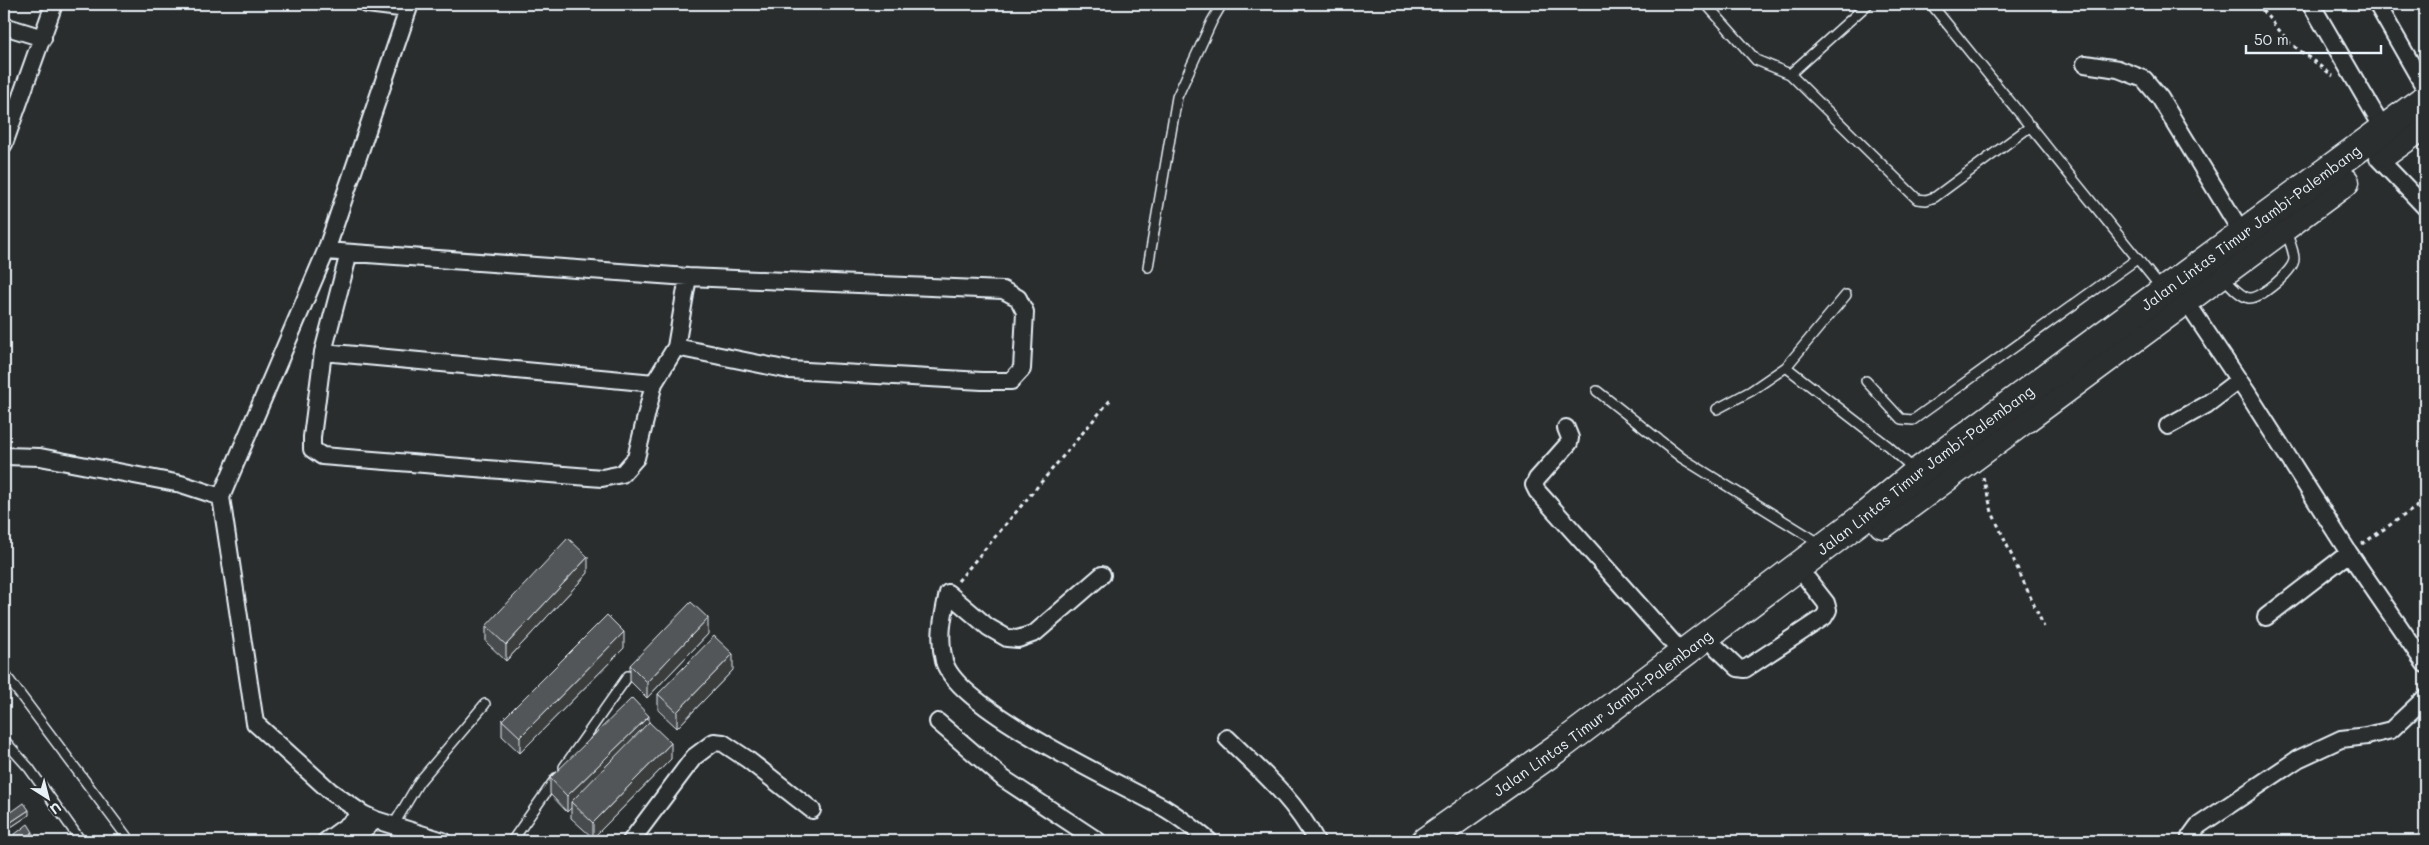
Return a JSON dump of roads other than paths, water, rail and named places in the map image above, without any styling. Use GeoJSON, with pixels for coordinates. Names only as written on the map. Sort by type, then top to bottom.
{"type":"FeatureCollection","features":[{"type":"Feature","properties":{"kind":"highway","name":"Jalan Lintas Timur Jambi-Palembang"},"geometry":{"type":"LineString","coordinates":[[1454,841],[1717,648],[1976,454],[2174,292],[2242,233],[2425,99]]}},
{"type":"Feature","properties":{"kind":"highway","name":"Jalan Lintas Timur Jambi-Palembang"},"geometry":{"type":"LineString","coordinates":[[1426,841],[1563,744],[1826,546],[1918,472],[2174,292],[2220,275],[2425,124]]}},
{"type":"Feature","properties":{"kind":"street"},"geometry":{"type":"LineString","coordinates":[[4,144],[54,4]]}},
{"type":"Feature","properties":{"kind":"street"},"geometry":{"type":"LineString","coordinates":[[367,4],[409,6],[326,251],[221,497],[255,723],[330,791],[369,817],[443,841]]}},
{"type":"Feature","properties":{"kind":"street"},"geometry":{"type":"LineString","coordinates":[[2311,4],[2384,130]]}},
{"type":"Feature","properties":{"kind":"street"},"geometry":{"type":"LineString","coordinates":[[2377,4],[2425,88]]}},
{"type":"Feature","properties":{"kind":"street"},"geometry":{"type":"LineString","coordinates":[[4,26],[43,38]]}},
{"type":"Feature","properties":{"kind":"street"},"geometry":{"type":"LineString","coordinates":[[2085,64],[2118,69],[2144,79],[2160,98],[2242,233]]}},
{"type":"Feature","properties":{"kind":"street"},"geometry":{"type":"LineString","coordinates":[[2378,158],[2425,207]]}},
{"type":"Feature","properties":{"kind":"street"},"geometry":{"type":"LineString","coordinates":[[326,251],[688,277],[1003,290],[1018,298],[1025,312],[1022,369],[1011,381],[789,370],[676,347]]}},
{"type":"Feature","properties":{"kind":"street"},"geometry":{"type":"LineString","coordinates":[[349,253],[323,352],[312,450],[322,456],[602,478],[622,474],[636,458],[654,383],[676,347],[688,277]]}},
{"type":"Feature","properties":{"kind":"street"},"geometry":{"type":"LineString","coordinates":[[2174,292],[2239,380],[2349,553],[2425,664]]}},
{"type":"Feature","properties":{"kind":"street"},"geometry":{"type":"LineString","coordinates":[[323,352],[654,383]]}},
{"type":"Feature","properties":{"kind":"street"},"geometry":{"type":"LineString","coordinates":[[2168,426],[2206,405],[2239,380]]}},
{"type":"Feature","properties":{"kind":"street"},"geometry":{"type":"LineString","coordinates":[[1566,428],[1570,438],[1537,479],[1534,486],[1536,491],[1682,653]]}},
{"type":"Feature","properties":{"kind":"street"},"geometry":{"type":"LineString","coordinates":[[4,456],[40,457],[181,484],[221,497]]}},
{"type":"Feature","properties":{"kind":"street"},"geometry":{"type":"LineString","coordinates":[[2266,617],[2349,553]]}},
{"type":"Feature","properties":{"kind":"street"},"geometry":{"type":"LineString","coordinates":[[1102,575],[1035,633],[1018,639],[1007,638],[988,627],[948,593],[940,631],[944,662],[953,678],[972,697],[1033,738],[1168,810],[1209,841]]}},
{"type":"Feature","properties":{"kind":"street"},"geometry":{"type":"LineString","coordinates":[[1717,648],[1738,668],[1744,669],[1824,617],[1828,610],[1826,603],[1808,580]]}},
{"type":"Feature","properties":{"kind":"street"},"geometry":{"type":"LineString","coordinates":[[2190,841],[2190,837],[2198,826],[2298,759],[2341,739],[2367,736],[2391,730],[2425,698]]}},
{"type":"Feature","properties":{"kind":"street"},"geometry":{"type":"LineString","coordinates":[[938,722],[1004,779],[1098,841]]}},
{"type":"Feature","properties":{"kind":"street"},"geometry":{"type":"LineString","coordinates":[[1227,738],[1285,794],[1306,821],[1316,841]]}},
{"type":"Feature","properties":{"kind":"street"},"geometry":{"type":"LineString","coordinates":[[630,841],[694,758],[714,742],[723,743],[748,759],[812,810]]}},
{"type":"Feature","properties":{"kind":"street"},"geometry":{"type":"LineString","coordinates":[[326,841],[369,817]]}},
{"type":"Feature","properties":{"kind":"street"},"geometry":{"type":"LineString","coordinates":[[349,841],[369,817]]}},
{"type":"Feature","properties":{"kind":"lane"},"geometry":{"type":"LineString","coordinates":[[1148,267],[1177,97],[1212,21],[1222,4]]}},
{"type":"Feature","properties":{"kind":"lane"},"geometry":{"type":"LineString","coordinates":[[1706,4],[1756,60],[1767,67],[1790,74],[1917,199],[1926,200],[1935,197],[2031,126]]}},
{"type":"Feature","properties":{"kind":"lane"},"geometry":{"type":"LineString","coordinates":[[1790,74],[1868,4]]}},
{"type":"Feature","properties":{"kind":"lane"},"geometry":{"type":"LineString","coordinates":[[1932,4],[2137,259],[2174,292]]}},
{"type":"Feature","properties":{"kind":"lane"},"geometry":{"type":"LineString","coordinates":[[2220,275],[2244,296],[2251,298],[2258,296],[2293,266],[2294,258],[2284,227]]}},
{"type":"Feature","properties":{"kind":"lane"},"geometry":{"type":"LineString","coordinates":[[1866,381],[1901,419],[1907,422],[1913,420],[2137,259]]}},
{"type":"Feature","properties":{"kind":"lane"},"geometry":{"type":"LineString","coordinates":[[1717,409],[1751,391],[1786,367],[1846,295]]}},
{"type":"Feature","properties":{"kind":"lane"},"geometry":{"type":"LineString","coordinates":[[1786,367],[1888,446],[1918,472]]}},
{"type":"Feature","properties":{"kind":"lane"},"geometry":{"type":"LineString","coordinates":[[1597,391],[1682,458],[1826,546]]}},
{"type":"Feature","properties":{"kind":"lane"},"geometry":{"type":"LineString","coordinates":[[4,673],[130,841]]}},
{"type":"Feature","properties":{"kind":"lane"},"geometry":{"type":"LineString","coordinates":[[512,841],[628,676]]}},
{"type":"Feature","properties":{"kind":"lane"},"geometry":{"type":"LineString","coordinates":[[393,826],[419,782],[485,704]]}},
{"type":"Feature","properties":{"kind":"lane"},"geometry":{"type":"LineString","coordinates":[[4,740],[29,768],[80,841]]}}]}
